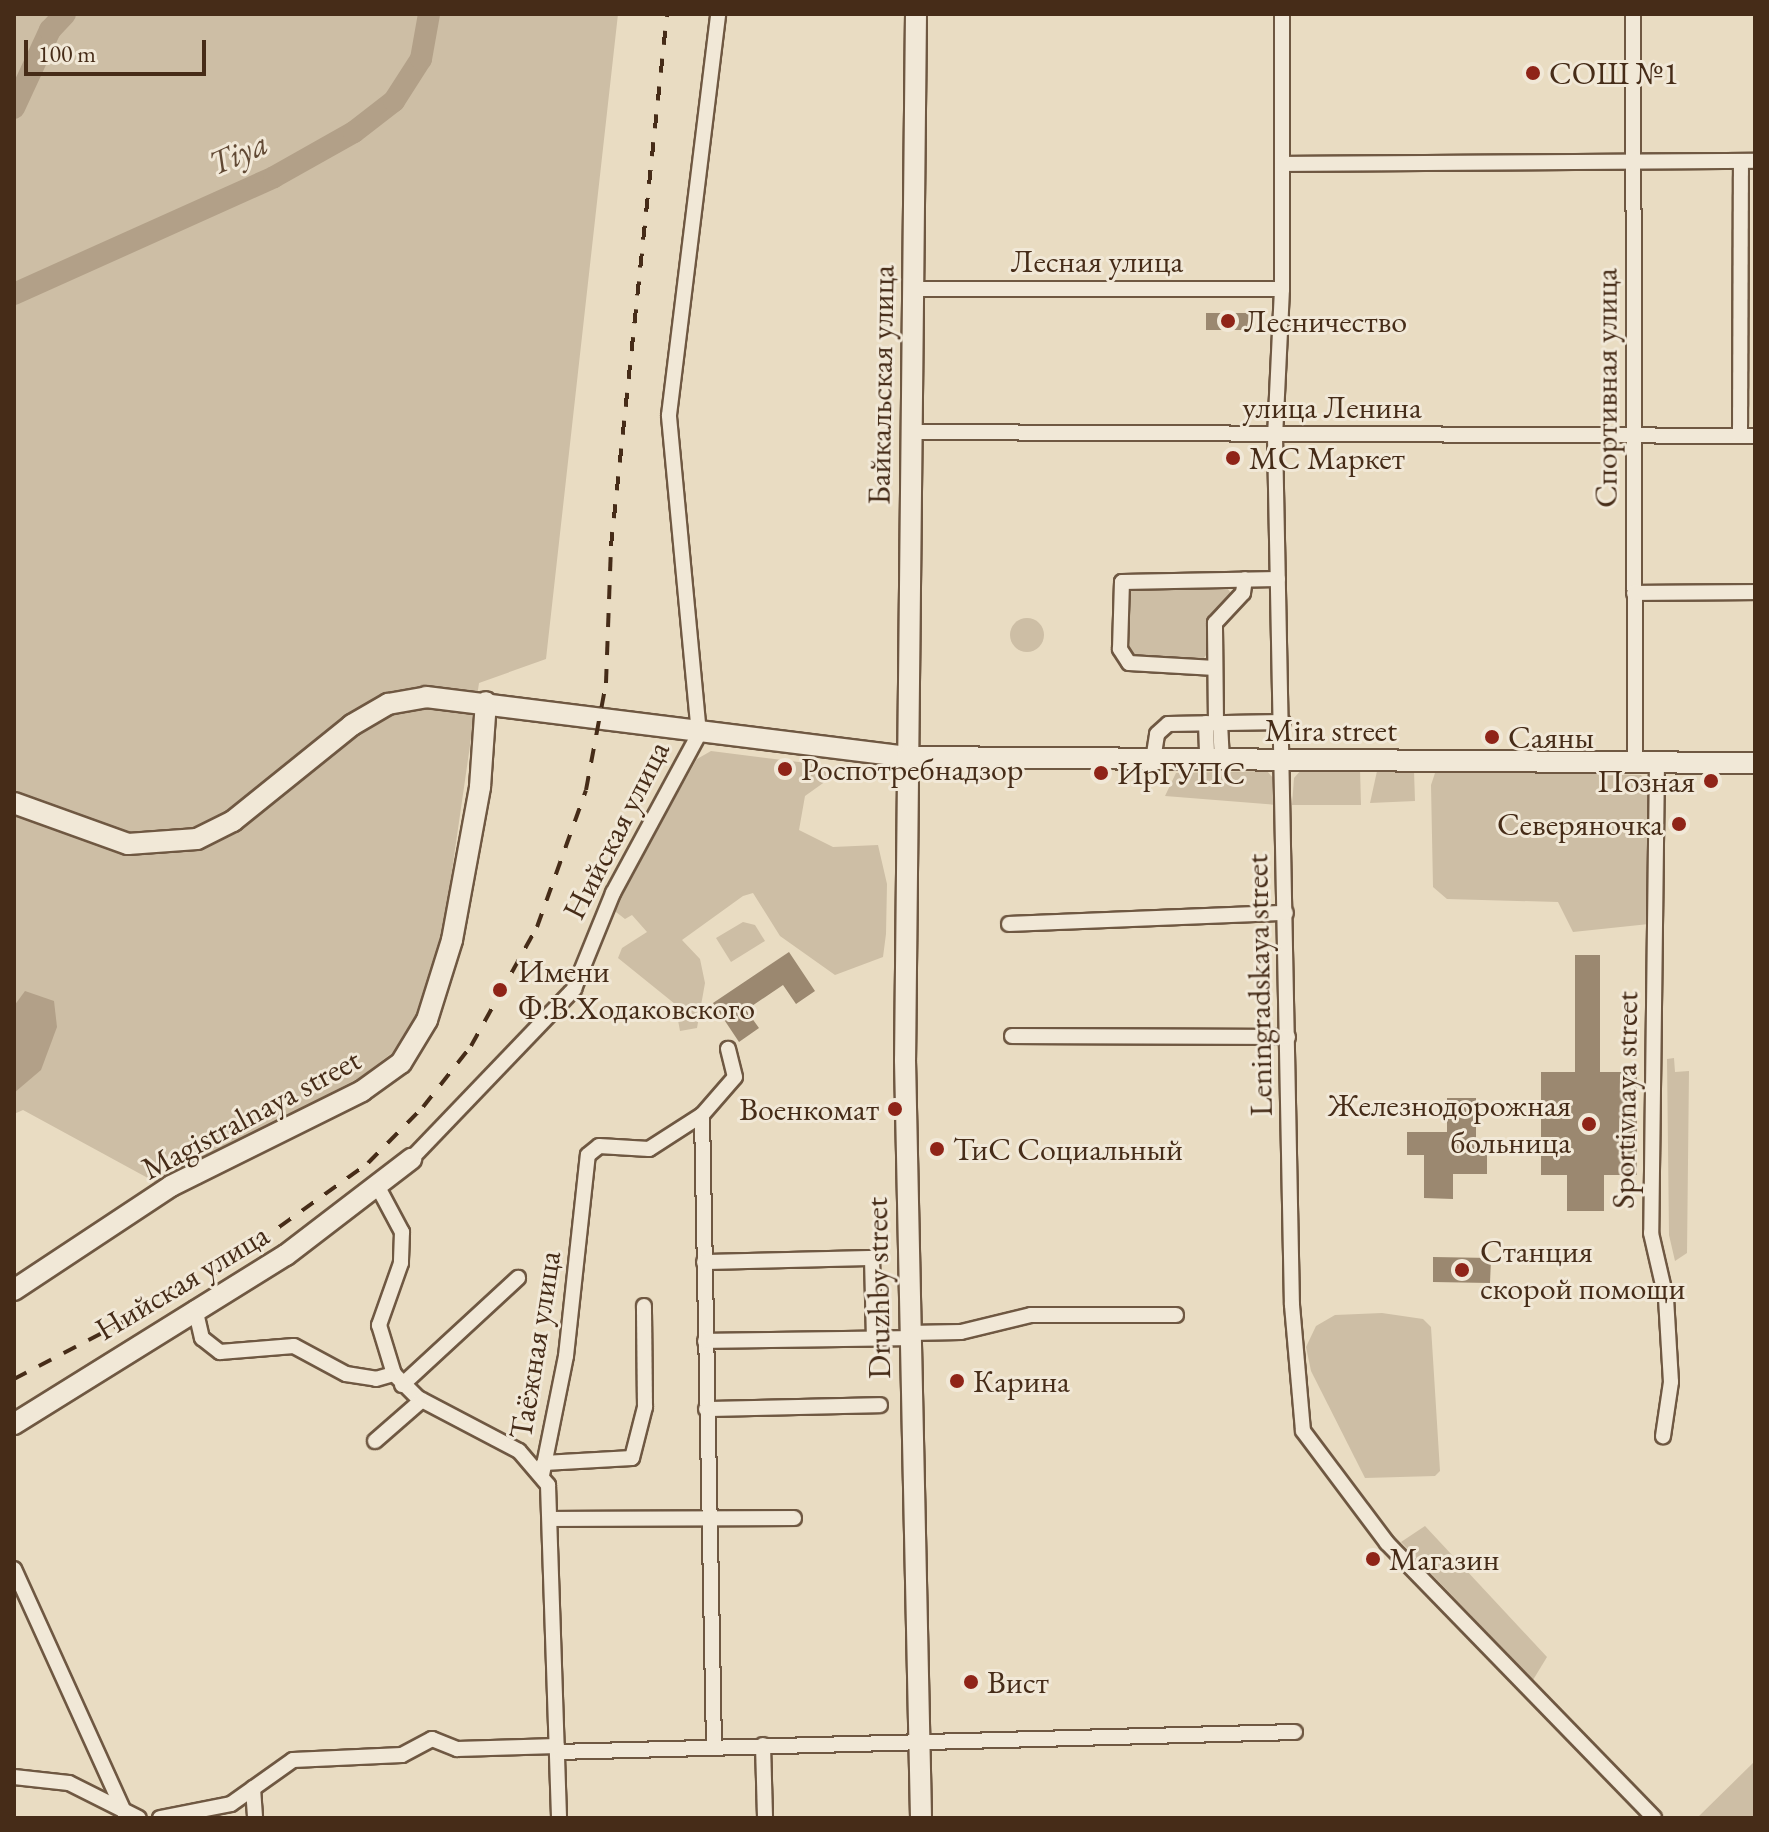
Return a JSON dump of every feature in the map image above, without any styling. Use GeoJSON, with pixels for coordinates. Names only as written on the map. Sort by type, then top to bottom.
{"type":"FeatureCollection","features":[{"type":"Feature","properties":{"kind":"street","name":"Нийская улица"},"geometry":{"type":"LineString","coordinates":[[14,1424],[379,1189],[574,989],[613,893],[699,734],[669,415],[718,14]]}},
{"type":"Feature","properties":{"kind":"street","name":"Байкальская улица"},"geometry":{"type":"LineString","coordinates":[[907,757],[916,14]]}},
{"type":"Feature","properties":{"kind":"street","name":"Leningradskaya street"},"geometry":{"type":"LineString","coordinates":[[1282,14],[1282,289],[1275,437],[1284,760],[1294,1373],[1303,1431],[1387,1543],[1654,1818]]}},
{"type":"Feature","properties":{"kind":"street","name":"Спортивная улица"},"geometry":{"type":"LineString","coordinates":[[1633,14],[1636,162],[1633,434],[1635,762]]}},
{"type":"Feature","properties":{"kind":"street"},"geometry":{"type":"LineString","coordinates":[[1282,164],[1748,161],[1748,436]]}},
{"type":"Feature","properties":{"kind":"street","name":"Лесная улица"},"geometry":{"type":"LineString","coordinates":[[912,289],[1282,289]]}},
{"type":"Feature","properties":{"kind":"street","name":"улица Ленина"},"geometry":{"type":"LineString","coordinates":[[910,432],[1275,437],[1748,436]]}},
{"type":"Feature","properties":{"kind":"street"},"geometry":{"type":"LineString","coordinates":[[1215,668],[1129,663],[1120,649],[1121,585],[1132,578],[1278,579]]}},
{"type":"Feature","properties":{"kind":"street"},"geometry":{"type":"LineString","coordinates":[[1215,760],[1215,623],[1243,593],[1245,579]]}},
{"type":"Feature","properties":{"kind":"street"},"geometry":{"type":"LineString","coordinates":[[1634,593],[1755,592]]}},
{"type":"Feature","properties":{"kind":"street","name":"Mira street"},"geometry":{"type":"LineString","coordinates":[[14,803],[108,839],[174,845],[233,821],[352,725],[388,704],[426,697],[486,702],[699,734],[907,757],[1755,763]]}},
{"type":"Feature","properties":{"kind":"street","name":"Magistralnaya street"},"geometry":{"type":"LineString","coordinates":[[14,1290],[171,1186],[362,1091],[401,1063],[427,1020],[452,940],[480,787],[486,702]]}},
{"type":"Feature","properties":{"kind":"street"},"geometry":{"type":"LineString","coordinates":[[1153,760],[1160,729],[1214,723],[1283,722]]}},
{"type":"Feature","properties":{"kind":"street","name":"Druzhby street"},"geometry":{"type":"LineString","coordinates":[[907,757],[909,1335],[921,1818]]}},
{"type":"Feature","properties":{"kind":"street","name":"Sportivnaya street"},"geometry":{"type":"LineString","coordinates":[[1657,762],[1651,1233],[1667,1312],[1671,1382],[1663,1436]]}},
{"type":"Feature","properties":{"kind":"street"},"geometry":{"type":"LineString","coordinates":[[1009,924],[1286,913]]}},
{"type":"Feature","properties":{"kind":"street"},"geometry":{"type":"LineString","coordinates":[[1012,1036],[1288,1037]]}},
{"type":"Feature","properties":{"kind":"street","name":"Таёжная улица"},"geometry":{"type":"LineString","coordinates":[[559,1818],[550,1519],[543,1469],[566,1356],[588,1155],[599,1146],[649,1149],[702,1115],[735,1077],[728,1049]]}},
{"type":"Feature","properties":{"kind":"street"},"geometry":{"type":"LineString","coordinates":[[702,1115],[714,1747]]}},
{"type":"Feature","properties":{"kind":"street"},"geometry":{"type":"LineString","coordinates":[[379,1189],[402,1232],[401,1263],[379,1325],[398,1380],[422,1400],[504,1440],[543,1469],[632,1458],[645,1407],[644,1306]]}},
{"type":"Feature","properties":{"kind":"street"},"geometry":{"type":"LineString","coordinates":[[704,1262],[872,1258],[874,1338]]}},
{"type":"Feature","properties":{"kind":"street"},"geometry":{"type":"LineString","coordinates":[[195,1308],[202,1338],[220,1352],[294,1346],[346,1374],[398,1380],[518,1278]]}},
{"type":"Feature","properties":{"kind":"street"},"geometry":{"type":"LineString","coordinates":[[705,1341],[874,1338],[961,1332],[1031,1315],[1176,1315]]}},
{"type":"Feature","properties":{"kind":"street"},"geometry":{"type":"LineString","coordinates":[[375,1441],[422,1400]]}},
{"type":"Feature","properties":{"kind":"street"},"geometry":{"type":"LineString","coordinates":[[706,1409],[880,1405]]}},
{"type":"Feature","properties":{"kind":"street"},"geometry":{"type":"LineString","coordinates":[[550,1519],[794,1518]]}},
{"type":"Feature","properties":{"kind":"street"},"geometry":{"type":"LineString","coordinates":[[14,1569],[126,1815]]}},
{"type":"Feature","properties":{"kind":"street"},"geometry":{"type":"LineString","coordinates":[[160,1818],[213,1812],[253,1788],[286,1762],[402,1755],[432,1739],[457,1749],[557,1749],[1295,1732]]}},
{"type":"Feature","properties":{"kind":"street"},"geometry":{"type":"LineString","coordinates":[[763,1745],[765,1818]]}},
{"type":"Feature","properties":{"kind":"street"},"geometry":{"type":"LineString","coordinates":[[14,1777],[69,1783],[126,1815],[139,1818]]}},
{"type":"Feature","properties":{"kind":"street"},"geometry":{"type":"LineString","coordinates":[[253,1788],[255,1818]]}},
{"type":"Feature","properties":{"kind":"shaded area"},"geometry":{"type":"Polygon","coordinates":[[[14,14],[618,14],[546,659],[479,683],[441,947],[417,1013],[392,1053],[359,1078],[157,1183],[23,1110],[14,1114],[14,14]]]}},
{"type":"Feature","properties":{"kind":"shaded area"},"geometry":{"type":"Polygon","coordinates":[[[1226,586],[1232,595],[1210,617],[1209,651],[1201,662],[1136,661],[1126,651],[1127,587],[1226,586]]]}},
{"type":"Feature","properties":{"kind":"shaded area"},"geometry":{"type":"Polygon","coordinates":[[[1027,618],[1039,623],[1044,635],[1039,647],[1027,652],[1015,647],[1010,635],[1015,623],[1027,618]]]}},
{"type":"Feature","properties":{"kind":"shaded area"},"geometry":{"type":"Polygon","coordinates":[[[711,751],[815,764],[833,776],[805,796],[799,830],[833,847],[878,845],[887,884],[886,934],[883,957],[835,975],[780,936],[753,893],[743,896],[682,940],[700,959],[705,983],[697,1028],[680,1031],[675,1004],[618,958],[622,948],[647,932],[632,915],[625,919],[616,912],[616,903],[697,759],[711,751]]]}},
{"type":"Feature","properties":{"kind":"shaded area"},"geometry":{"type":"Polygon","coordinates":[[[1360,769],[1361,805],[1292,805],[1294,778],[1301,770],[1360,769]]]}},
{"type":"Feature","properties":{"kind":"shaded area"},"geometry":{"type":"Polygon","coordinates":[[[1436,770],[1641,775],[1650,786],[1649,924],[1573,932],[1558,902],[1447,899],[1433,887],[1431,785],[1436,770]]]}},
{"type":"Feature","properties":{"kind":"shaded area"},"geometry":{"type":"Polygon","coordinates":[[[1267,771],[1275,780],[1277,805],[1165,796],[1176,773],[1267,771]]]}},
{"type":"Feature","properties":{"kind":"shaded area"},"geometry":{"type":"Polygon","coordinates":[[[1377,771],[1414,771],[1415,801],[1370,803],[1377,771]]]}},
{"type":"Feature","properties":{"kind":"shaded area"},"geometry":{"type":"Polygon","coordinates":[[[743,922],[755,925],[765,941],[731,962],[716,938],[743,922]]]}},
{"type":"Feature","properties":{"kind":"shaded area"},"geometry":{"type":"Polygon","coordinates":[[[25,991],[54,1001],[57,1027],[41,1070],[14,1093],[14,1006],[25,991]]]}},
{"type":"Feature","properties":{"kind":"shaded area"},"geometry":{"type":"Polygon","coordinates":[[[1674,1058],[1675,1072],[1689,1071],[1687,1253],[1675,1261],[1669,1235],[1667,1059],[1674,1058]]]}},
{"type":"Feature","properties":{"kind":"shaded area"},"geometry":{"type":"Polygon","coordinates":[[[1382,1313],[1423,1319],[1431,1327],[1440,1471],[1435,1476],[1365,1478],[1311,1371],[1306,1347],[1316,1326],[1335,1315],[1382,1313]]]}},
{"type":"Feature","properties":{"kind":"shaded area"},"geometry":{"type":"Polygon","coordinates":[[[1425,1526],[1547,1657],[1533,1680],[1401,1542],[1425,1526]]]}},
{"type":"Feature","properties":{"kind":"shaded area"},"geometry":{"type":"Polygon","coordinates":[[[1755,1761],[1755,1818],[1697,1818],[1755,1761]]]}},
{"type":"Feature","properties":{"kind":"building","name":"Лесничество"},"geometry":{"type":"Polygon","coordinates":[[[1206,313],[1250,313],[1250,330],[1206,330],[1206,313]]]}},
{"type":"Feature","properties":{"kind":"building"},"geometry":{"type":"Polygon","coordinates":[[[789,952],[815,991],[796,1004],[783,985],[746,1010],[759,1028],[739,1042],[713,1003],[789,952]]]}},
{"type":"Feature","properties":{"kind":"building","name":"Железнодорожная больница"},"geometry":{"type":"Polygon","coordinates":[[[1575,955],[1600,955],[1600,1072],[1637,1072],[1637,1175],[1604,1175],[1604,1211],[1567,1211],[1567,1175],[1541,1175],[1541,1072],[1575,1072],[1575,955]]]}},
{"type":"Feature","properties":{"kind":"building"},"geometry":{"type":"Polygon","coordinates":[[[1447,1098],[1476,1098],[1476,1144],[1487,1146],[1487,1174],[1453,1174],[1453,1199],[1424,1198],[1424,1155],[1407,1155],[1407,1132],[1447,1132],[1447,1098]]]}},
{"type":"Feature","properties":{"kind":"building","name":"Станция скорой помощи"},"geometry":{"type":"Polygon","coordinates":[[[1433,1257],[1491,1258],[1490,1283],[1433,1282],[1433,1257]]]}},
{"type":"Feature","properties":{"kind":"waterway"},"geometry":{"type":"LineString","coordinates":[[14,108],[50,30],[65,14]]}},
{"type":"Feature","properties":{"kind":"waterway","name":"Tiya"},"geometry":{"type":"LineString","coordinates":[[14,294],[274,177],[354,132],[394,101],[421,59],[429,14]]}},
{"type":"Feature","properties":{"kind":"railway"},"geometry":{"type":"LineString","coordinates":[[14,1379],[211,1276],[368,1163],[423,1107],[471,1046],[537,927],[586,790],[606,683],[611,546],[667,14]]}},
{"type":"Feature","properties":{"kind":"place","name":"СОШ №1"},"geometry":{"type":"Point","coordinates":[1533,73]}},
{"type":"Feature","properties":{"kind":"place","name":"Лесничество"},"geometry":{"type":"Point","coordinates":[1228,321]}},
{"type":"Feature","properties":{"kind":"place","name":"МС Маркет"},"geometry":{"type":"Point","coordinates":[1233,458]}},
{"type":"Feature","properties":{"kind":"place","name":"Саяны"},"geometry":{"type":"Point","coordinates":[1492,737]}},
{"type":"Feature","properties":{"kind":"place","name":"Роспотребнадзор"},"geometry":{"type":"Point","coordinates":[785,769]}},
{"type":"Feature","properties":{"kind":"place","name":"ИрГУПС"},"geometry":{"type":"Point","coordinates":[1101,773]}},
{"type":"Feature","properties":{"kind":"place","name":"Позная"},"geometry":{"type":"Point","coordinates":[1711,781]}},
{"type":"Feature","properties":{"kind":"place","name":"Северяночка"},"geometry":{"type":"Point","coordinates":[1679,824]}},
{"type":"Feature","properties":{"kind":"place","name":"Имени Ф.В.Ходаковского"},"geometry":{"type":"Point","coordinates":[500,990]}},
{"type":"Feature","properties":{"kind":"place","name":"Военкомат"},"geometry":{"type":"Point","coordinates":[895,1109]}},
{"type":"Feature","properties":{"kind":"place","name":"Железнодорожная больница"},"geometry":{"type":"Point","coordinates":[1589,1124]}},
{"type":"Feature","properties":{"kind":"place","name":"ТиС Социальный"},"geometry":{"type":"Point","coordinates":[937,1149]}},
{"type":"Feature","properties":{"kind":"place","name":"Станция скорой помощи"},"geometry":{"type":"Point","coordinates":[1462,1270]}},
{"type":"Feature","properties":{"kind":"place","name":"Карина"},"geometry":{"type":"Point","coordinates":[957,1381]}},
{"type":"Feature","properties":{"kind":"place","name":"Магазин"},"geometry":{"type":"Point","coordinates":[1373,1559]}},
{"type":"Feature","properties":{"kind":"place","name":"Вист"},"geometry":{"type":"Point","coordinates":[971,1682]}}]}
